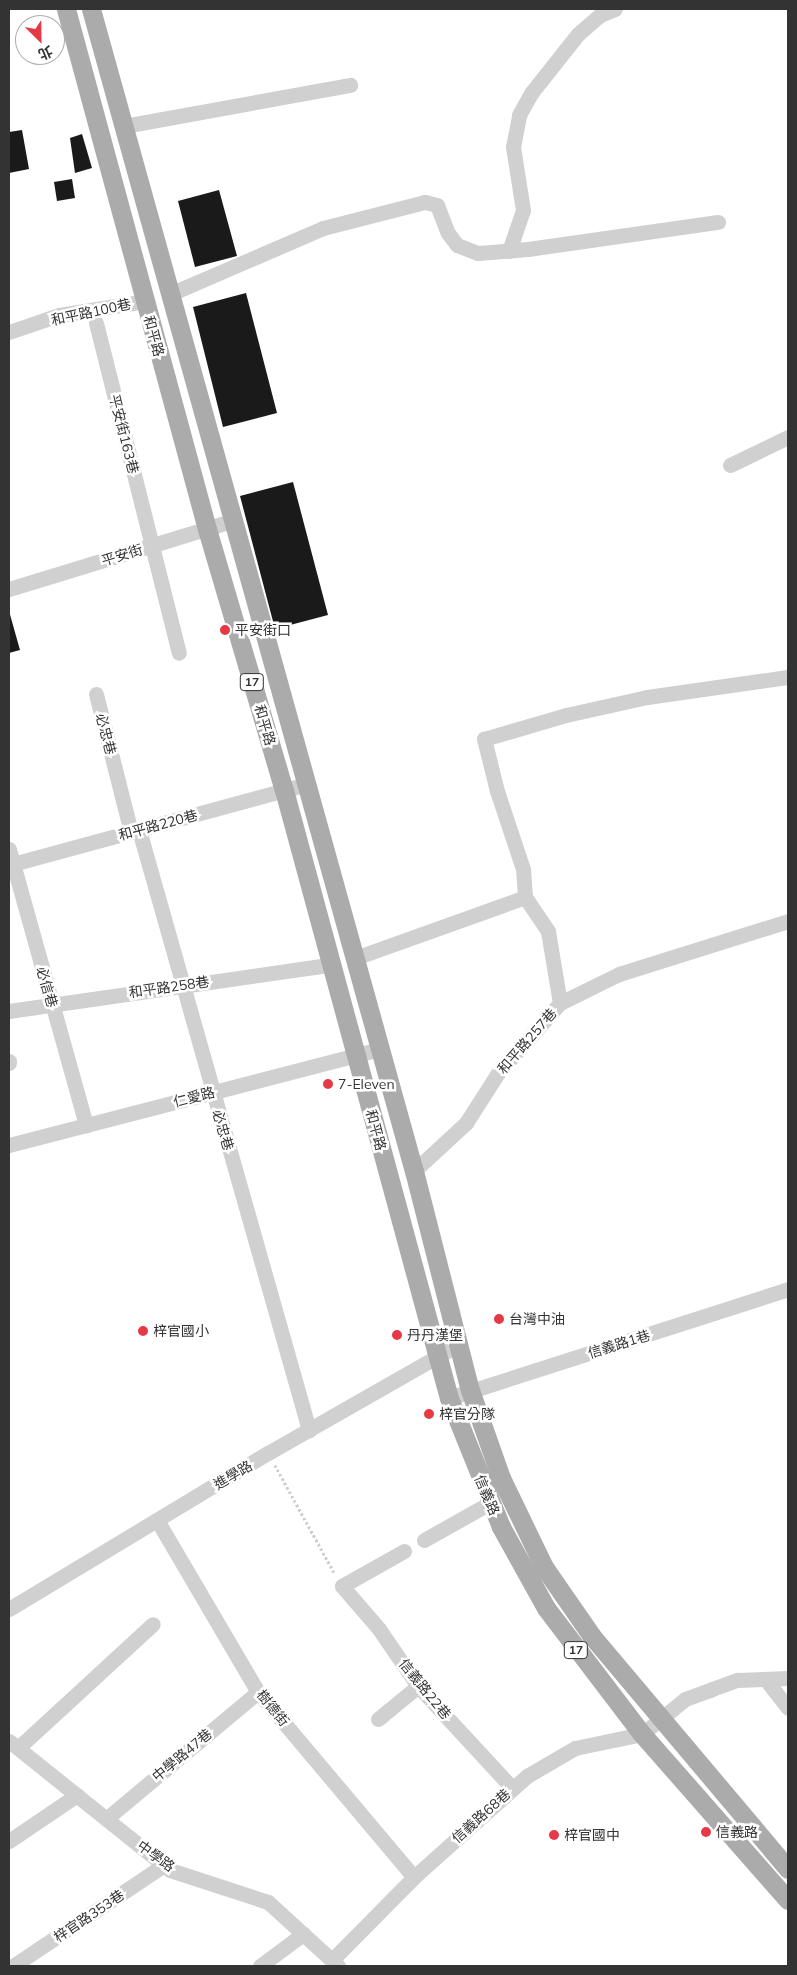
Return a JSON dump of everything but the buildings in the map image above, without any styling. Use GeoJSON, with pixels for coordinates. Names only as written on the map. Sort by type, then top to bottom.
{"type":"FeatureCollection","features":[{"type":"Feature","properties":{"kind":"main road","name":"和平路"},"geometry":{"type":"LineString","coordinates":[[66,9],[207,529],[284,790],[437,1356]]}},
{"type":"Feature","properties":{"kind":"main road","name":"和平路"},"geometry":{"type":"LineString","coordinates":[[91,9],[414,1171],[459,1344]]}},
{"type":"Feature","properties":{"kind":"main road"},"geometry":{"type":"LineString","coordinates":[[78,56],[102,49]]}},
{"type":"Feature","properties":{"kind":"main road","name":"信義路"},"geometry":{"type":"LineString","coordinates":[[459,1344],[470,1390],[501,1478],[544,1567],[591,1635],[661,1721],[788,1869]]}},
{"type":"Feature","properties":{"kind":"main road","name":"信義路"},"geometry":{"type":"LineString","coordinates":[[437,1356],[449,1398],[490,1503],[546,1608],[642,1734],[788,1900]]}},
{"type":"Feature","properties":{"kind":"street"},"geometry":{"type":"LineString","coordinates":[[509,251],[523,210],[513,147],[519,115],[532,92],[578,34],[600,15],[615,9]]}},
{"type":"Feature","properties":{"kind":"street"},"geometry":{"type":"LineString","coordinates":[[124,126],[350,85]]}},
{"type":"Feature","properties":{"kind":"street"},"geometry":{"type":"LineString","coordinates":[[170,294],[323,228],[425,202],[437,206],[448,233],[457,245],[478,253],[509,251],[718,222]]}},
{"type":"Feature","properties":{"kind":"street","name":"和平路100巷"},"geometry":{"type":"LineString","coordinates":[[9,332],[59,315],[145,301]]}},
{"type":"Feature","properties":{"kind":"street","name":"平安街163巷"},"geometry":{"type":"LineString","coordinates":[[96,323],[179,653]]}},
{"type":"Feature","properties":{"kind":"street"},"geometry":{"type":"LineString","coordinates":[[730,465],[788,436]]}},
{"type":"Feature","properties":{"kind":"street","name":"平安街"},"geometry":{"type":"LineString","coordinates":[[9,589],[234,520]]}},
{"type":"Feature","properties":{"kind":"street"},"geometry":{"type":"LineString","coordinates":[[560,1003],[548,931],[525,897],[523,870],[497,791],[484,739],[566,715],[647,697],[788,677]]}},
{"type":"Feature","properties":{"kind":"street","name":"必忠巷"},"geometry":{"type":"LineString","coordinates":[[96,694],[135,831],[183,985],[309,1430]]}},
{"type":"Feature","properties":{"kind":"street","name":"和平路220巷"},"geometry":{"type":"LineString","coordinates":[[10,859],[135,831],[307,784]]}},
{"type":"Feature","properties":{"kind":"street","name":"必信巷"},"geometry":{"type":"LineString","coordinates":[[10,859],[86,1125]]}},
{"type":"Feature","properties":{"kind":"street"},"geometry":{"type":"LineString","coordinates":[[355,958],[525,897]]}},
{"type":"Feature","properties":{"kind":"street","name":"和平路257巷"},"geometry":{"type":"LineString","coordinates":[[414,1171],[466,1123],[498,1073],[560,1003],[619,974],[788,921]]}},
{"type":"Feature","properties":{"kind":"street","name":"和平路258巷"},"geometry":{"type":"LineString","coordinates":[[9,1011],[330,965]]}},
{"type":"Feature","properties":{"kind":"street","name":"仁愛路"},"geometry":{"type":"LineString","coordinates":[[9,1145],[380,1049]]}},
{"type":"Feature","properties":{"kind":"street","name":"信義路1巷"},"geometry":{"type":"LineString","coordinates":[[449,1398],[788,1289]]}},
{"type":"Feature","properties":{"kind":"street","name":"進學路"},"geometry":{"type":"LineString","coordinates":[[9,1609],[268,1453],[459,1344]]}},
{"type":"Feature","properties":{"kind":"street"},"geometry":{"type":"LineString","coordinates":[[424,1540],[490,1503]]}},
{"type":"Feature","properties":{"kind":"street","name":"樹德街"},"geometry":{"type":"LineString","coordinates":[[157,1520],[258,1692],[414,1877]]}},
{"type":"Feature","properties":{"kind":"street"},"geometry":{"type":"LineString","coordinates":[[342,1586],[404,1552]]}},
{"type":"Feature","properties":{"kind":"street","name":"信義路22巷"},"geometry":{"type":"LineString","coordinates":[[342,1586],[379,1629],[418,1686],[512,1788]]}},
{"type":"Feature","properties":{"kind":"street"},"geometry":{"type":"LineString","coordinates":[[14,1744],[153,1624]]}},
{"type":"Feature","properties":{"kind":"street","name":"信義路68巷"},"geometry":{"type":"LineString","coordinates":[[335,1963],[414,1877],[512,1788],[576,1748],[642,1734],[661,1721],[685,1699],[738,1680],[766,1682],[788,1678]]}},
{"type":"Feature","properties":{"kind":"street"},"geometry":{"type":"LineString","coordinates":[[766,1682],[788,1708]]}},
{"type":"Feature","properties":{"kind":"street"},"geometry":{"type":"LineString","coordinates":[[378,1719],[418,1686]]}},
{"type":"Feature","properties":{"kind":"street","name":"中學路47巷"},"geometry":{"type":"LineString","coordinates":[[106,1818],[258,1692]]}},
{"type":"Feature","properties":{"kind":"street","name":"中學路"},"geometry":{"type":"LineString","coordinates":[[14,1744],[164,1865],[268,1902],[335,1963]]}},
{"type":"Feature","properties":{"kind":"street"},"geometry":{"type":"LineString","coordinates":[[9,1841],[77,1795]]}},
{"type":"Feature","properties":{"kind":"street","name":"梓官路353巷"},"geometry":{"type":"LineString","coordinates":[[12,1962],[164,1865]]}},
{"type":"Feature","properties":{"kind":"street"},"geometry":{"type":"LineString","coordinates":[[260,1966],[303,1934]]}},
{"type":"Feature","properties":{"kind":"path"},"geometry":{"type":"LineString","coordinates":[[268,1453],[342,1586]]}},
{"type":"Feature","properties":{"kind":"place","name":"平安街口"},"geometry":{"type":"Point","coordinates":[225,630]}},
{"type":"Feature","properties":{"kind":"place","name":"7-Eleven"},"geometry":{"type":"Point","coordinates":[328,1084]}},
{"type":"Feature","properties":{"kind":"place","name":"台灣中油"},"geometry":{"type":"Point","coordinates":[499,1319]}},
{"type":"Feature","properties":{"kind":"place","name":"梓官國小"},"geometry":{"type":"Point","coordinates":[143,1331]}},
{"type":"Feature","properties":{"kind":"place","name":"丹丹漢堡"},"geometry":{"type":"Point","coordinates":[397,1335]}},
{"type":"Feature","properties":{"kind":"place","name":"梓官分隊"},"geometry":{"type":"Point","coordinates":[429,1414]}},
{"type":"Feature","properties":{"kind":"place","name":"信義路"},"geometry":{"type":"Point","coordinates":[706,1832]}},
{"type":"Feature","properties":{"kind":"place","name":"梓官國中"},"geometry":{"type":"Point","coordinates":[554,1835]}}]}
